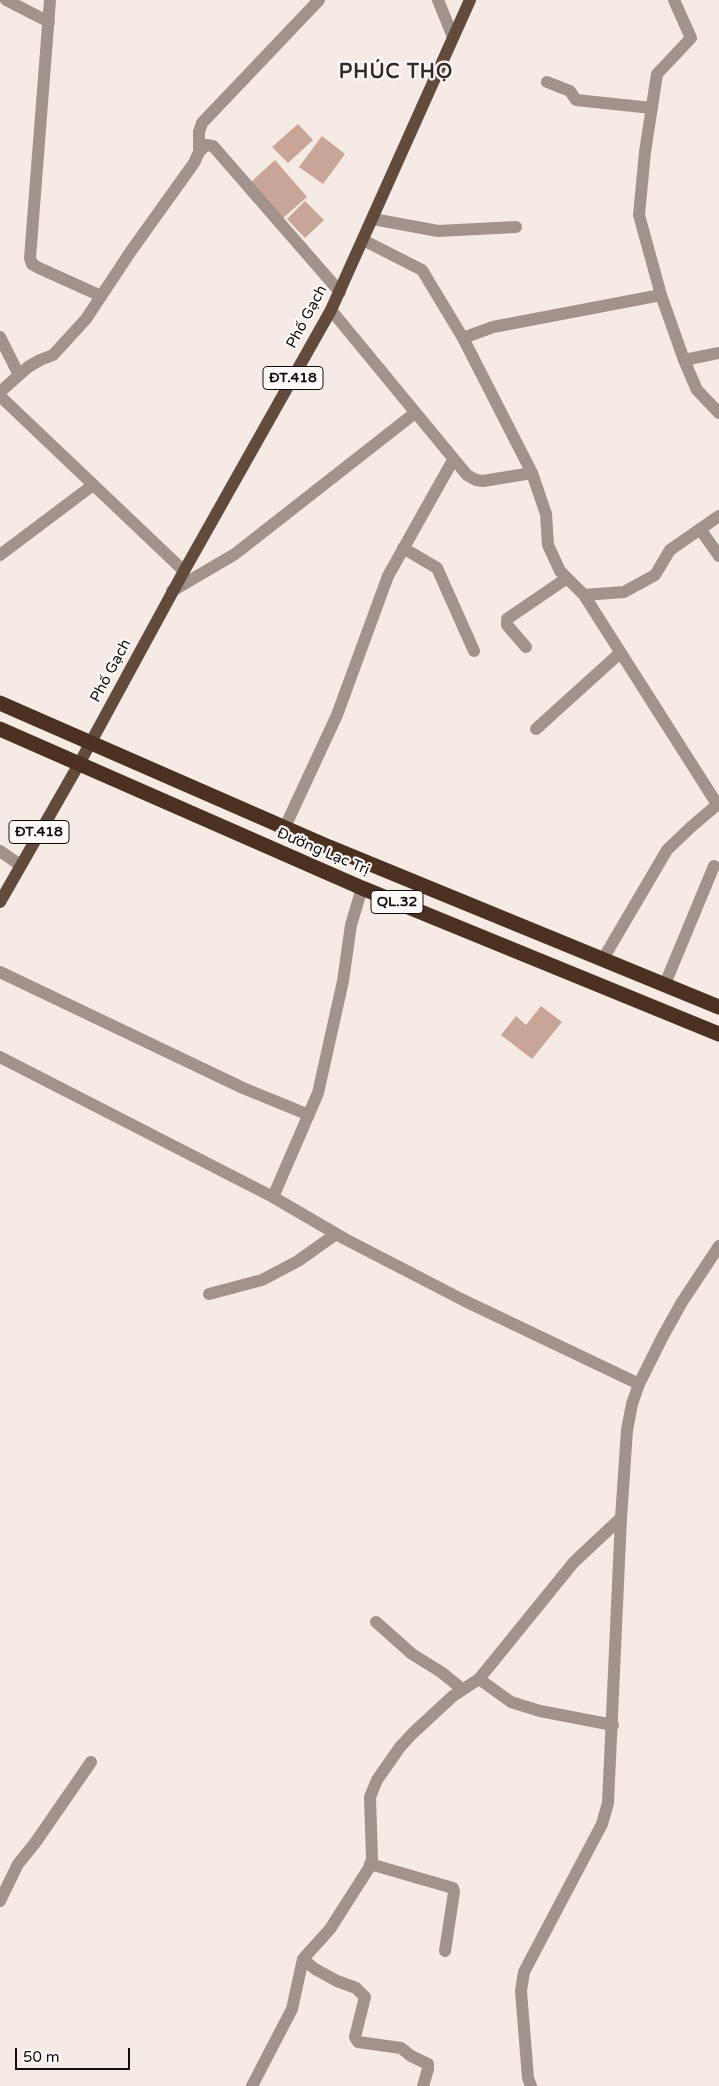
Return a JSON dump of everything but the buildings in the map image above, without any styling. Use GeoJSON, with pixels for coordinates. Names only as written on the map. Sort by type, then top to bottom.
{"type":"FeatureCollection","features":[{"type":"Feature","properties":{"kind":"highway","name":"Đường Lạc Trị"},"geometry":{"type":"LineString","coordinates":[[0,703],[285,827],[719,1007]]}},
{"type":"Feature","properties":{"kind":"highway","name":"Đường Lạc Trị"},"geometry":{"type":"LineString","coordinates":[[0,730],[362,888],[719,1034]]}},
{"type":"Feature","properties":{"kind":"main road","name":"Phố Gạch"},"geometry":{"type":"LineString","coordinates":[[90,743],[172,591],[331,310],[470,0]]}},
{"type":"Feature","properties":{"kind":"main road","name":"ĐT.418"},"geometry":{"type":"LineString","coordinates":[[0,902],[90,743]]}},
{"type":"Feature","properties":{"kind":"street"},"geometry":{"type":"LineString","coordinates":[[6,0],[49,22]]}},
{"type":"Feature","properties":{"kind":"street"},"geometry":{"type":"LineString","coordinates":[[50,0],[30,258],[32,264],[39,268],[101,296]]}},
{"type":"Feature","properties":{"kind":"street"},"geometry":{"type":"LineString","coordinates":[[199,152],[199,132],[202,123],[319,0]]}},
{"type":"Feature","properties":{"kind":"street"},"geometry":{"type":"LineString","coordinates":[[438,0],[453,37]]}},
{"type":"Feature","properties":{"kind":"street"},"geometry":{"type":"LineString","coordinates":[[674,0],[691,38],[657,74],[639,215],[661,295],[684,360],[697,390],[719,413]]}},
{"type":"Feature","properties":{"kind":"street"},"geometry":{"type":"LineString","coordinates":[[547,82],[570,91],[576,100],[652,108]]}},
{"type":"Feature","properties":{"kind":"street"},"geometry":{"type":"LineString","coordinates":[[0,392],[40,360],[53,355],[86,320],[194,163],[199,152],[206,145],[213,146],[340,292]]}},
{"type":"Feature","properties":{"kind":"street"},"geometry":{"type":"LineString","coordinates":[[372,219],[438,231],[516,227]]}},
{"type":"Feature","properties":{"kind":"street"},"geometry":{"type":"LineString","coordinates":[[363,240],[422,270],[463,338],[532,473],[546,514],[548,545],[560,571],[584,595],[718,804],[691,826],[667,850],[603,959]]}},
{"type":"Feature","properties":{"kind":"street"},"geometry":{"type":"LineString","coordinates":[[463,338],[493,327],[661,295]]}},
{"type":"Feature","properties":{"kind":"street"},"geometry":{"type":"LineString","coordinates":[[331,310],[467,475],[476,480],[483,481],[532,473]]}},
{"type":"Feature","properties":{"kind":"street"},"geometry":{"type":"LineString","coordinates":[[0,337],[19,375]]}},
{"type":"Feature","properties":{"kind":"street"},"geometry":{"type":"LineString","coordinates":[[684,360],[719,353]]}},
{"type":"Feature","properties":{"kind":"street"},"geometry":{"type":"LineString","coordinates":[[0,396],[184,571]]}},
{"type":"Feature","properties":{"kind":"street"},"geometry":{"type":"LineString","coordinates":[[172,591],[235,554],[415,412]]}},
{"type":"Feature","properties":{"kind":"street"},"geometry":{"type":"LineString","coordinates":[[285,827],[337,715],[373,612],[388,576],[453,460]]}},
{"type":"Feature","properties":{"kind":"street"},"geometry":{"type":"LineString","coordinates":[[0,555],[93,485]]}},
{"type":"Feature","properties":{"kind":"street"},"geometry":{"type":"LineString","coordinates":[[584,595],[624,592],[655,575],[670,550],[719,516]]}},
{"type":"Feature","properties":{"kind":"street"},"geometry":{"type":"LineString","coordinates":[[700,530],[719,556]]}},
{"type":"Feature","properties":{"kind":"street"},"geometry":{"type":"LineString","coordinates":[[402,548],[437,568],[474,651]]}},
{"type":"Feature","properties":{"kind":"street"},"geometry":{"type":"LineString","coordinates":[[526,647],[507,625],[507,619],[567,578]]}},
{"type":"Feature","properties":{"kind":"street"},"geometry":{"type":"LineString","coordinates":[[536,729],[620,653]]}},
{"type":"Feature","properties":{"kind":"street"},"geometry":{"type":"LineString","coordinates":[[0,851],[20,865]]}},
{"type":"Feature","properties":{"kind":"street"},"geometry":{"type":"LineString","coordinates":[[665,984],[714,866]]}},
{"type":"Feature","properties":{"kind":"street"},"geometry":{"type":"LineString","coordinates":[[273,1197],[320,1085],[343,981],[351,926],[362,888]]}},
{"type":"Feature","properties":{"kind":"street"},"geometry":{"type":"LineString","coordinates":[[0,972],[243,1088],[309,1115]]}},
{"type":"Feature","properties":{"kind":"street"},"geometry":{"type":"LineString","coordinates":[[0,1057],[273,1197],[336,1234],[465,1301],[639,1384]]}},
{"type":"Feature","properties":{"kind":"street"},"geometry":{"type":"LineString","coordinates":[[210,1294],[262,1280],[298,1261],[336,1234]]}},
{"type":"Feature","properties":{"kind":"street"},"geometry":{"type":"LineString","coordinates":[[531,2086],[528,2078],[521,1991],[524,1972],[602,1824],[608,1803],[621,1518],[627,1430],[632,1404],[639,1384],[682,1302],[719,1246]]}},
{"type":"Feature","properties":{"kind":"street"},"geometry":{"type":"LineString","coordinates":[[252,2086],[292,2009],[303,1959],[330,1929],[370,1864],[372,1819],[370,1797],[377,1780],[400,1747],[413,1733],[462,1689],[479,1679],[574,1562],[621,1518]]}},
{"type":"Feature","properties":{"kind":"street"},"geometry":{"type":"LineString","coordinates":[[376,1622],[412,1654],[441,1672],[462,1689]]}},
{"type":"Feature","properties":{"kind":"street"},"geometry":{"type":"LineString","coordinates":[[479,1679],[511,1702],[540,1711],[613,1725]]}},
{"type":"Feature","properties":{"kind":"street"},"geometry":{"type":"LineString","coordinates":[[0,1901],[18,1864],[35,1843],[91,1762]]}},
{"type":"Feature","properties":{"kind":"street"},"geometry":{"type":"LineString","coordinates":[[370,1864],[453,1888],[445,1951]]}},
{"type":"Feature","properties":{"kind":"street"},"geometry":{"type":"LineString","coordinates":[[303,1959],[322,1973],[356,1988],[365,1996],[355,2037],[358,2042],[401,2048],[411,2056],[428,2064],[423,2086]]}},
{"type":"Feature","properties":{"kind":"district","name":"PHÚC THỌ"},"geometry":{"type":"Point","coordinates":[396,73]}}]}
